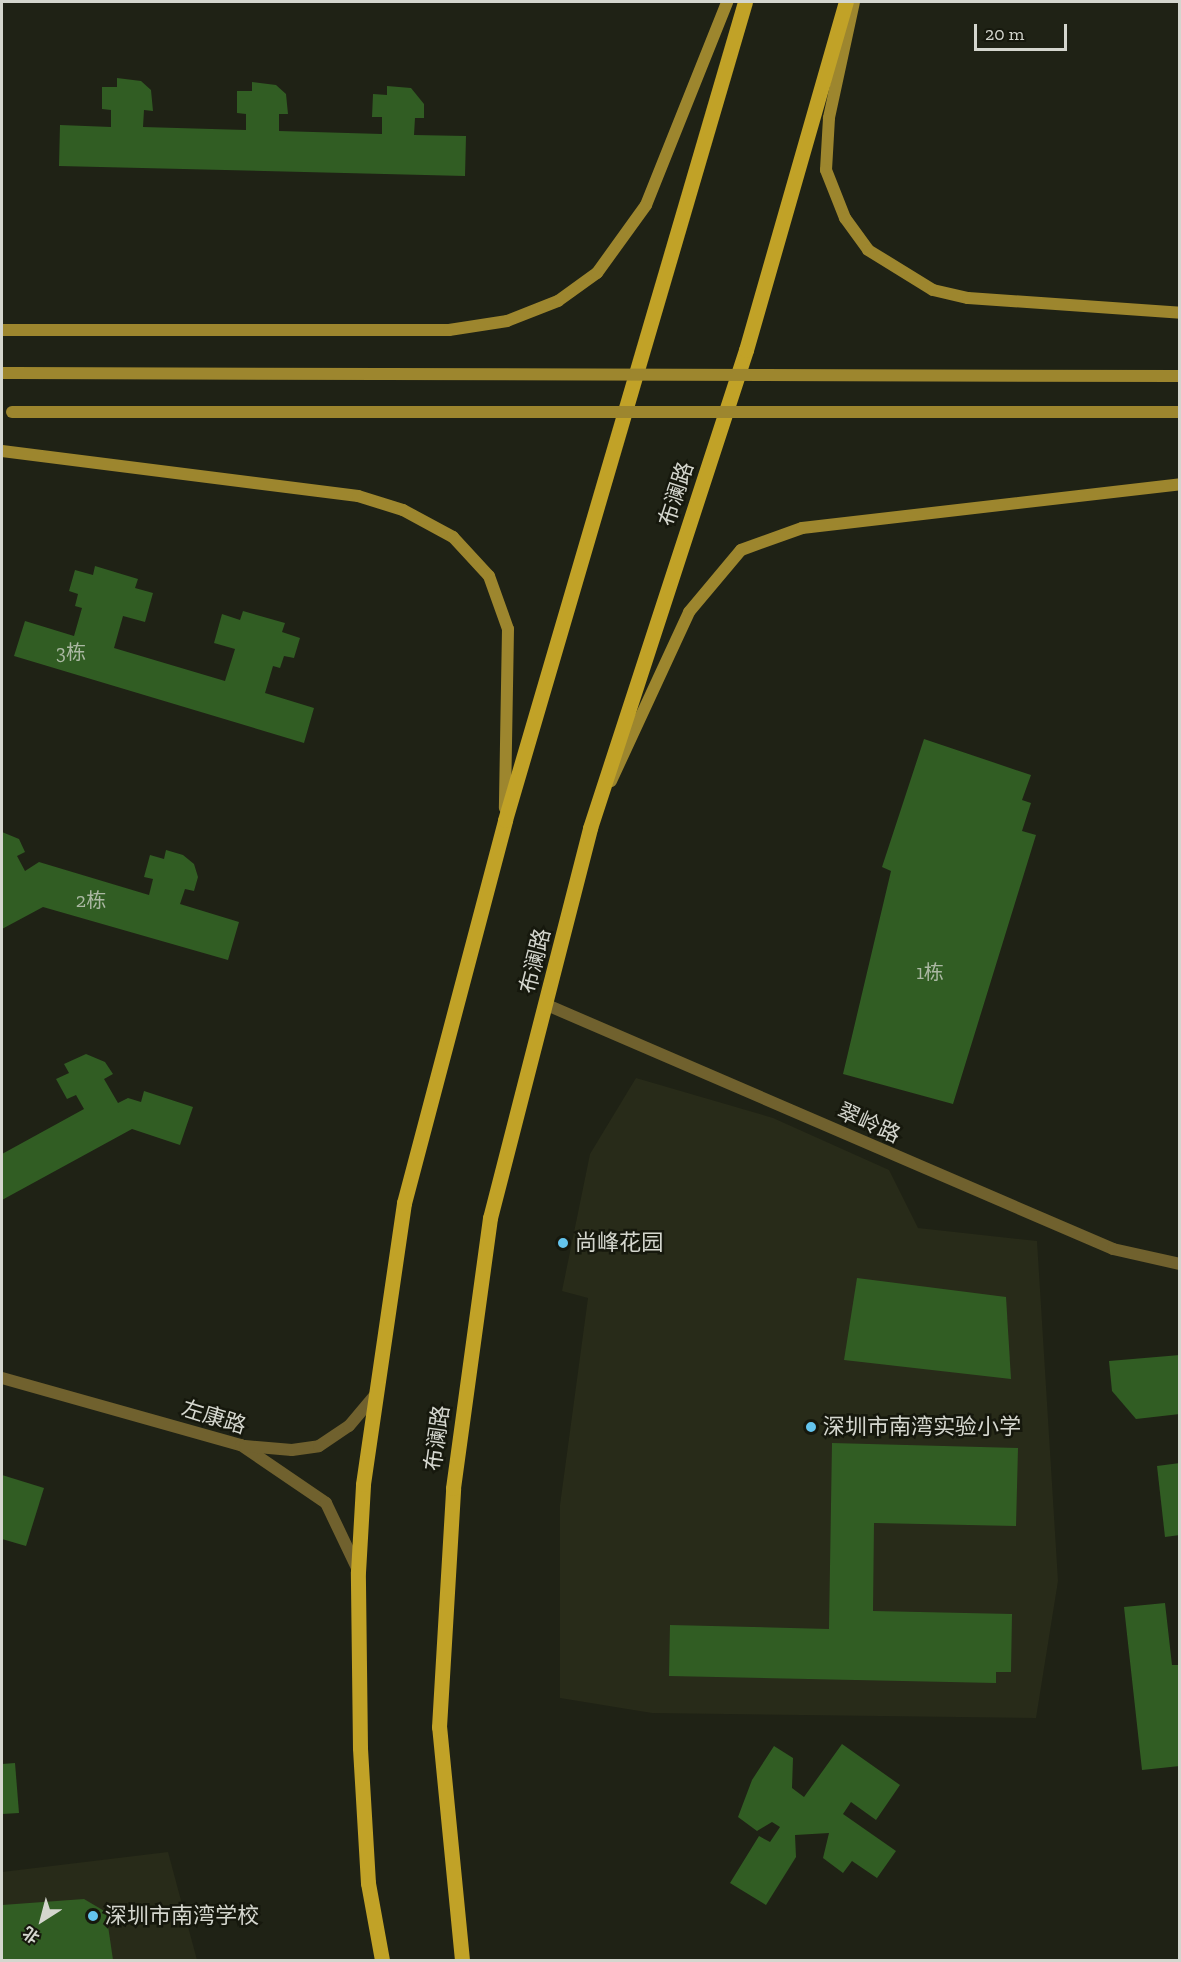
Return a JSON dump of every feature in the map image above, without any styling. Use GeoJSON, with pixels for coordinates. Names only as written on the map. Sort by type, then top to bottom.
{"type":"FeatureCollection","features":[{"type":"Feature","properties":{"kind":"main road"},"geometry":{"type":"LineString","coordinates":[[2,330],[450,330],[507,321],[558,301],[597,273],[646,205],[728,2]]}},
{"type":"Feature","properties":{"kind":"main road"},"geometry":{"type":"LineString","coordinates":[[382,1960],[368,1883],[360,1748],[358,1572],[376,1394],[404,1203],[505,820],[745,2]]}},
{"type":"Feature","properties":{"kind":"main road","name":"布澜路"},"geometry":{"type":"LineString","coordinates":[[462,1960],[439,1727],[453,1488],[490,1218],[547,1005],[590,828],[746,350],[846,2]]}},
{"type":"Feature","properties":{"kind":"main road"},"geometry":{"type":"LineString","coordinates":[[854,2],[829,118],[826,170],[845,218],[868,250],[933,290],[968,298],[1179,313]]}},
{"type":"Feature","properties":{"kind":"main road"},"geometry":{"type":"LineString","coordinates":[[7,373],[1179,376]]}},
{"type":"Feature","properties":{"kind":"main road"},"geometry":{"type":"LineString","coordinates":[[7,412],[1179,412]]}},
{"type":"Feature","properties":{"kind":"main road"},"geometry":{"type":"LineString","coordinates":[[2,451],[358,496],[403,510],[453,537],[489,576],[508,629],[505,820]]}},
{"type":"Feature","properties":{"kind":"main road"},"geometry":{"type":"LineString","coordinates":[[590,828],[688,612],[741,550],[802,528],[1179,484]]}},
{"type":"Feature","properties":{"kind":"street","name":"翠岭路"},"geometry":{"type":"LineString","coordinates":[[547,1005],[1113,1249],[1179,1264]]}},
{"type":"Feature","properties":{"kind":"street","name":"左康路"},"geometry":{"type":"LineString","coordinates":[[2,1378],[241,1445],[326,1503],[358,1572]]}},
{"type":"Feature","properties":{"kind":"street"},"geometry":{"type":"LineString","coordinates":[[241,1445],[292,1450],[319,1446],[349,1426],[376,1394]]}},
{"type":"Feature","properties":{"kind":"shaded area","name":"深圳市南湾实验小学"},"geometry":{"type":"Polygon","coordinates":[[[636,1078],[773,1118],[889,1170],[918,1228],[1037,1241],[1058,1581],[1036,1718],[652,1713],[560,1698],[560,1505],[588,1298],[562,1291],[590,1154],[636,1078]]]}},
{"type":"Feature","properties":{"kind":"shaded area","name":"深圳市南湾学校"},"geometry":{"type":"Polygon","coordinates":[[[168,1852],[197,1960],[2,1960],[2,1872],[168,1852]]]}},
{"type":"Feature","properties":{"kind":"building"},"geometry":{"type":"Polygon","coordinates":[[[117,78],[141,81],[151,90],[153,111],[144,110],[143,127],[246,130],[246,114],[237,113],[237,91],[252,91],[252,82],[276,85],[286,94],[288,114],[279,114],[279,131],[382,134],[382,117],[372,117],[373,94],[387,95],[387,86],[411,88],[424,104],[424,118],[415,118],[414,135],[466,136],[465,176],[59,166],[60,125],[111,127],[111,110],[102,109],[102,87],[117,87],[117,78]]]}},
{"type":"Feature","properties":{"kind":"building"},"geometry":{"type":"Polygon","coordinates":[[[95,566],[138,579],[135,588],[153,593],[145,622],[123,616],[114,648],[225,681],[235,649],[214,643],[222,614],[240,620],[243,611],[285,623],[282,632],[300,638],[294,658],[284,656],[280,668],[273,666],[265,693],[314,708],[304,743],[14,656],[25,621],[74,636],[82,608],[75,606],[78,594],[69,591],[75,570],[93,575],[95,566]]]}},
{"type":"Feature","properties":{"kind":"building"},"geometry":{"type":"Polygon","coordinates":[[[924,739],[1031,775],[1022,800],[1031,803],[1022,831],[1036,835],[953,1104],[843,1074],[891,871],[882,867],[924,739]]]}},
{"type":"Feature","properties":{"kind":"building"},"geometry":{"type":"Polygon","coordinates":[[[2,832],[19,839],[25,852],[17,856],[25,871],[39,862],[149,895],[153,879],[144,877],[150,855],[164,859],[166,850],[183,855],[194,864],[198,877],[194,891],[185,889],[180,904],[239,922],[228,960],[43,907],[2,929],[2,832]]]}},
{"type":"Feature","properties":{"kind":"building"},"geometry":{"type":"Polygon","coordinates":[[[86,1054],[105,1062],[113,1074],[104,1079],[118,1103],[128,1098],[141,1102],[144,1091],[193,1107],[180,1145],[132,1129],[2,1200],[2,1154],[84,1109],[76,1095],[67,1099],[56,1079],[69,1073],[64,1064],[86,1054]]]}},
{"type":"Feature","properties":{"kind":"building"},"geometry":{"type":"Polygon","coordinates":[[[857,1278],[1006,1297],[1011,1379],[844,1360],[857,1278]]]}},
{"type":"Feature","properties":{"kind":"building"},"geometry":{"type":"Polygon","coordinates":[[[1180,1355],[1180,1414],[1136,1419],[1112,1391],[1109,1361],[1180,1355]]]}},
{"type":"Feature","properties":{"kind":"building"},"geometry":{"type":"Polygon","coordinates":[[[832,1443],[1018,1448],[1016,1526],[874,1523],[873,1611],[1012,1614],[1011,1672],[996,1672],[996,1683],[669,1676],[670,1625],[829,1629],[832,1443]]]}},
{"type":"Feature","properties":{"kind":"building"},"geometry":{"type":"Polygon","coordinates":[[[1180,1463],[1180,1535],[1165,1537],[1157,1466],[1180,1463]]]}},
{"type":"Feature","properties":{"kind":"building"},"geometry":{"type":"Polygon","coordinates":[[[2,1475],[44,1488],[26,1546],[2,1539],[2,1475]]]}},
{"type":"Feature","properties":{"kind":"building"},"geometry":{"type":"Polygon","coordinates":[[[1165,1603],[1172,1665],[1180,1665],[1180,1766],[1142,1770],[1124,1607],[1165,1603]]]}},
{"type":"Feature","properties":{"kind":"building"},"geometry":{"type":"Polygon","coordinates":[[[842,1744],[900,1785],[876,1820],[851,1802],[843,1814],[896,1851],[877,1878],[852,1861],[843,1873],[823,1858],[829,1833],[795,1835],[796,1857],[766,1905],[730,1883],[759,1836],[770,1842],[780,1827],[772,1822],[757,1831],[738,1817],[752,1780],[774,1746],[793,1758],[792,1788],[804,1797],[842,1744]]]}},
{"type":"Feature","properties":{"kind":"building"},"geometry":{"type":"Polygon","coordinates":[[[15,1763],[19,1813],[2,1814],[2,1764],[15,1763]]]}},
{"type":"Feature","properties":{"kind":"building"},"geometry":{"type":"Polygon","coordinates":[[[84,1899],[106,1912],[113,1960],[2,1960],[2,1905],[84,1899]]]}},
{"type":"Feature","properties":{"kind":"place","name":"尚峰花园"},"geometry":{"type":"Point","coordinates":[563,1243]}},
{"type":"Feature","properties":{"kind":"place","name":"深圳市南湾实验小学"},"geometry":{"type":"Point","coordinates":[811,1427]}},
{"type":"Feature","properties":{"kind":"place","name":"深圳市南湾学校"},"geometry":{"type":"Point","coordinates":[93,1916]}}]}
